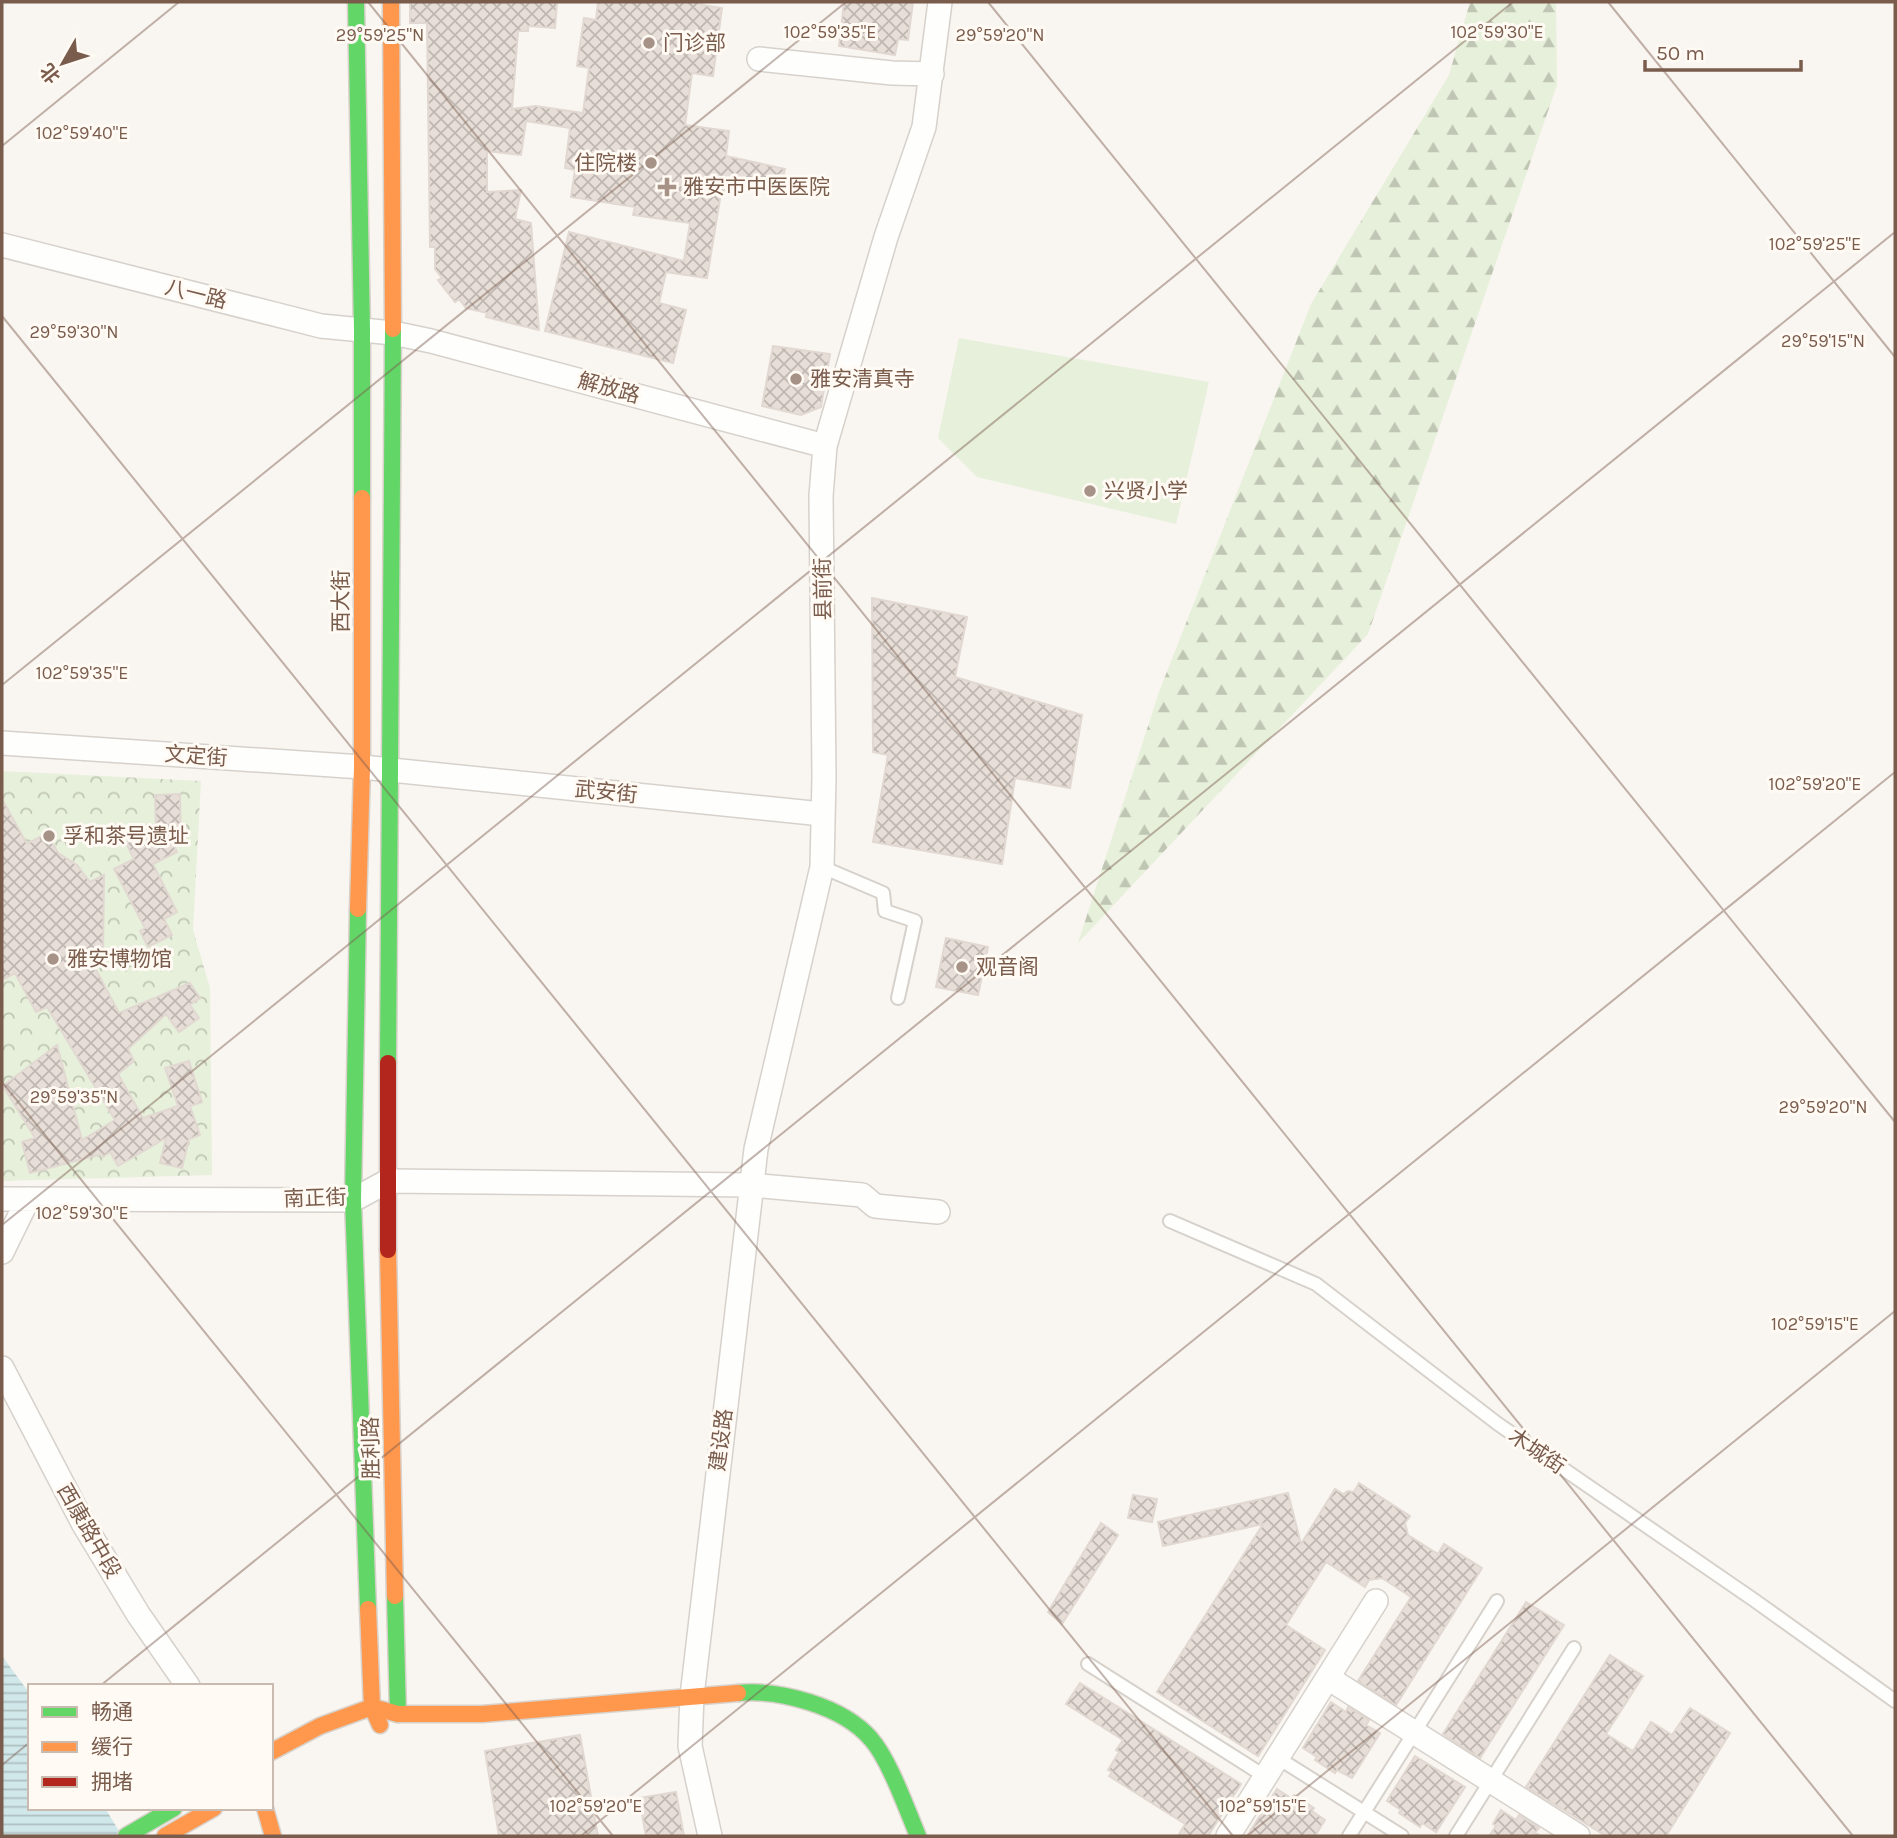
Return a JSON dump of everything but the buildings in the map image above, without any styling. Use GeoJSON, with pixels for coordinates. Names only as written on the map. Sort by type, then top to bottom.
{"type":"FeatureCollection","features":[{"type":"Feature","properties":{"kind":"main road","name":"西大街"},"geometry":{"type":"LineString","coordinates":[[352,1200],[362,767],[362,330],[356,2]]}},
{"type":"Feature","properties":{"kind":"main road"},"geometry":{"type":"LineString","coordinates":[[388,1181],[387,814],[390,770],[393,333],[391,2]]}},
{"type":"Feature","properties":{"kind":"main road","name":"胜利路"},"geometry":{"type":"LineString","coordinates":[[352,1200],[373,1728],[398,1714],[388,1181]]}},
{"type":"Feature","properties":{"kind":"main road"},"geometry":{"type":"LineString","coordinates":[[273,1751],[320,1726],[372,1707],[398,1714],[482,1714],[758,1691],[813,1703],[847,1718],[872,1739],[918,1836]]}},
{"type":"Feature","properties":{"kind":"main road"},"geometry":{"type":"LineString","coordinates":[[126,1836],[171,1810]]}},
{"type":"Feature","properties":{"kind":"main road"},"geometry":{"type":"LineString","coordinates":[[165,1836],[210,1810]]}},
{"type":"Feature","properties":{"kind":"main road"},"geometry":{"type":"LineString","coordinates":[[266,1810],[273,1836]]}},
{"type":"Feature","properties":{"kind":"street","name":"县前街"},"geometry":{"type":"LineString","coordinates":[[751,1185],[755,1149],[822,867],[824,763],[821,496],[825,446],[886,237],[924,127],[940,2]]}},
{"type":"Feature","properties":{"kind":"street"},"geometry":{"type":"LineString","coordinates":[[759,59],[892,74],[932,74]]}},
{"type":"Feature","properties":{"kind":"street","name":"八一路"},"geometry":{"type":"LineString","coordinates":[[2,245],[321,326],[393,333]]}},
{"type":"Feature","properties":{"kind":"street","name":"解放路"},"geometry":{"type":"LineString","coordinates":[[393,333],[825,446]]}},
{"type":"Feature","properties":{"kind":"street","name":"文定街"},"geometry":{"type":"LineString","coordinates":[[2,743],[390,770]]}},
{"type":"Feature","properties":{"kind":"street","name":"武安街"},"geometry":{"type":"LineString","coordinates":[[390,770],[822,814]]}},
{"type":"Feature","properties":{"kind":"street","name":"南正街"},"geometry":{"type":"LineString","coordinates":[[2,1199],[352,1200],[388,1181],[751,1185],[862,1195],[875,1206],[938,1212]]}},
{"type":"Feature","properties":{"kind":"street","name":"建设路"},"geometry":{"type":"LineString","coordinates":[[710,1836],[690,1746],[692,1696],[751,1185]]}},
{"type":"Feature","properties":{"kind":"street"},"geometry":{"type":"LineString","coordinates":[[2,1252],[28,1199]]}},
{"type":"Feature","properties":{"kind":"street","name":"西康路中段"},"geometry":{"type":"LineString","coordinates":[[2,1368],[83,1523],[138,1614],[187,1684]]}},
{"type":"Feature","properties":{"kind":"street"},"geometry":{"type":"LineString","coordinates":[[1228,1836],[1376,1601]]}},
{"type":"Feature","properties":{"kind":"street"},"geometry":{"type":"LineString","coordinates":[[1328,1678],[1578,1836]]}},
{"type":"Feature","properties":{"kind":"lane"},"geometry":{"type":"LineString","coordinates":[[822,867],[883,893],[885,911],[915,920],[898,998]]}},
{"type":"Feature","properties":{"kind":"lane","name":"木城街"},"geometry":{"type":"LineString","coordinates":[[1170,1221],[1316,1284],[1498,1424],[1754,1600],[1895,1701]]}},
{"type":"Feature","properties":{"kind":"lane"},"geometry":{"type":"LineString","coordinates":[[1349,1836],[1497,1601]]}},
{"type":"Feature","properties":{"kind":"lane"},"geometry":{"type":"LineString","coordinates":[[1456,1836],[1574,1648]]}},
{"type":"Feature","properties":{"kind":"lane"},"geometry":{"type":"LineString","coordinates":[[1088,1664],[1272,1767],[1364,1812],[1402,1836]]}},
{"type":"Feature","properties":{"kind":"green space"},"geometry":{"type":"Polygon","coordinates":[[[1470,2],[1556,2],[1557,85],[1368,634],[1078,943],[1159,692],[1311,304],[1449,75],[1470,2]]]}},
{"type":"Feature","properties":{"kind":"green space"},"geometry":{"type":"Polygon","coordinates":[[[959,338],[1209,382],[1176,524],[977,477],[938,438],[959,338]]]}},
{"type":"Feature","properties":{"kind":"green space"},"geometry":{"type":"Polygon","coordinates":[[[2,771],[201,781],[193,930],[210,988],[212,1175],[2,1181],[2,771]]]}},
{"type":"Feature","properties":{"kind":"water"},"geometry":{"type":"Polygon","coordinates":[[[2,1656],[28,1691],[28,1810],[106,1810],[122,1836],[2,1836],[2,1656]]]}},
{"type":"Feature","properties":{"kind":"traffic: fast"},"geometry":{"type":"LineString","coordinates":[[356,2],[362,498]]}},
{"type":"Feature","properties":{"kind":"traffic: fast"},"geometry":{"type":"LineString","coordinates":[[388,1063],[393,329]]}},
{"type":"Feature","properties":{"kind":"traffic: fast"},"geometry":{"type":"LineString","coordinates":[[358,909],[353,1200],[368,1609]]}},
{"type":"Feature","properties":{"kind":"traffic: fast"},"geometry":{"type":"LineString","coordinates":[[395,1596],[398,1714]]}},
{"type":"Feature","properties":{"kind":"traffic: fast"},"geometry":{"type":"LineString","coordinates":[[738,1693],[772,1694],[809,1702],[844,1717],[859,1727],[884,1759],[918,1836]]}},
{"type":"Feature","properties":{"kind":"traffic: fast"},"geometry":{"type":"LineString","coordinates":[[126,1836],[171,1810]]}},
{"type":"Feature","properties":{"kind":"traffic: slow"},"geometry":{"type":"LineString","coordinates":[[391,2],[393,329]]}},
{"type":"Feature","properties":{"kind":"traffic: slow"},"geometry":{"type":"LineString","coordinates":[[358,909],[362,767],[362,498]]}},
{"type":"Feature","properties":{"kind":"traffic: slow"},"geometry":{"type":"LineString","coordinates":[[388,1250],[395,1596]]}},
{"type":"Feature","properties":{"kind":"traffic: slow"},"geometry":{"type":"LineString","coordinates":[[368,1609],[372,1707],[380,1725]]}},
{"type":"Feature","properties":{"kind":"traffic: slow"},"geometry":{"type":"LineString","coordinates":[[273,1751],[320,1726],[372,1707],[398,1714],[482,1714],[738,1693]]}},
{"type":"Feature","properties":{"kind":"traffic: slow"},"geometry":{"type":"LineString","coordinates":[[165,1836],[210,1810]]}},
{"type":"Feature","properties":{"kind":"traffic: slow"},"geometry":{"type":"LineString","coordinates":[[266,1810],[273,1836]]}},
{"type":"Feature","properties":{"kind":"traffic: jam"},"geometry":{"type":"LineString","coordinates":[[388,1063],[388,1250]]}},
{"type":"Feature","properties":{"kind":"place","name":"门诊部"},"geometry":{"type":"Point","coordinates":[649,43]}},
{"type":"Feature","properties":{"kind":"place","name":"住院楼"},"geometry":{"type":"Point","coordinates":[651,163]}},
{"type":"Feature","properties":{"kind":"place","name":"雅安市中医医院"},"geometry":{"type":"Point","coordinates":[667,187]}},
{"type":"Feature","properties":{"kind":"place","name":"雅安清真寺"},"geometry":{"type":"Point","coordinates":[796,379]}},
{"type":"Feature","properties":{"kind":"place","name":"兴贤小学"},"geometry":{"type":"Point","coordinates":[1090,491]}},
{"type":"Feature","properties":{"kind":"place","name":"孚和茶号遗址"},"geometry":{"type":"Point","coordinates":[49,836]}},
{"type":"Feature","properties":{"kind":"place","name":"雅安博物馆"},"geometry":{"type":"Point","coordinates":[53,959]}},
{"type":"Feature","properties":{"kind":"place","name":"观音阁"},"geometry":{"type":"Point","coordinates":[962,967]}}]}
